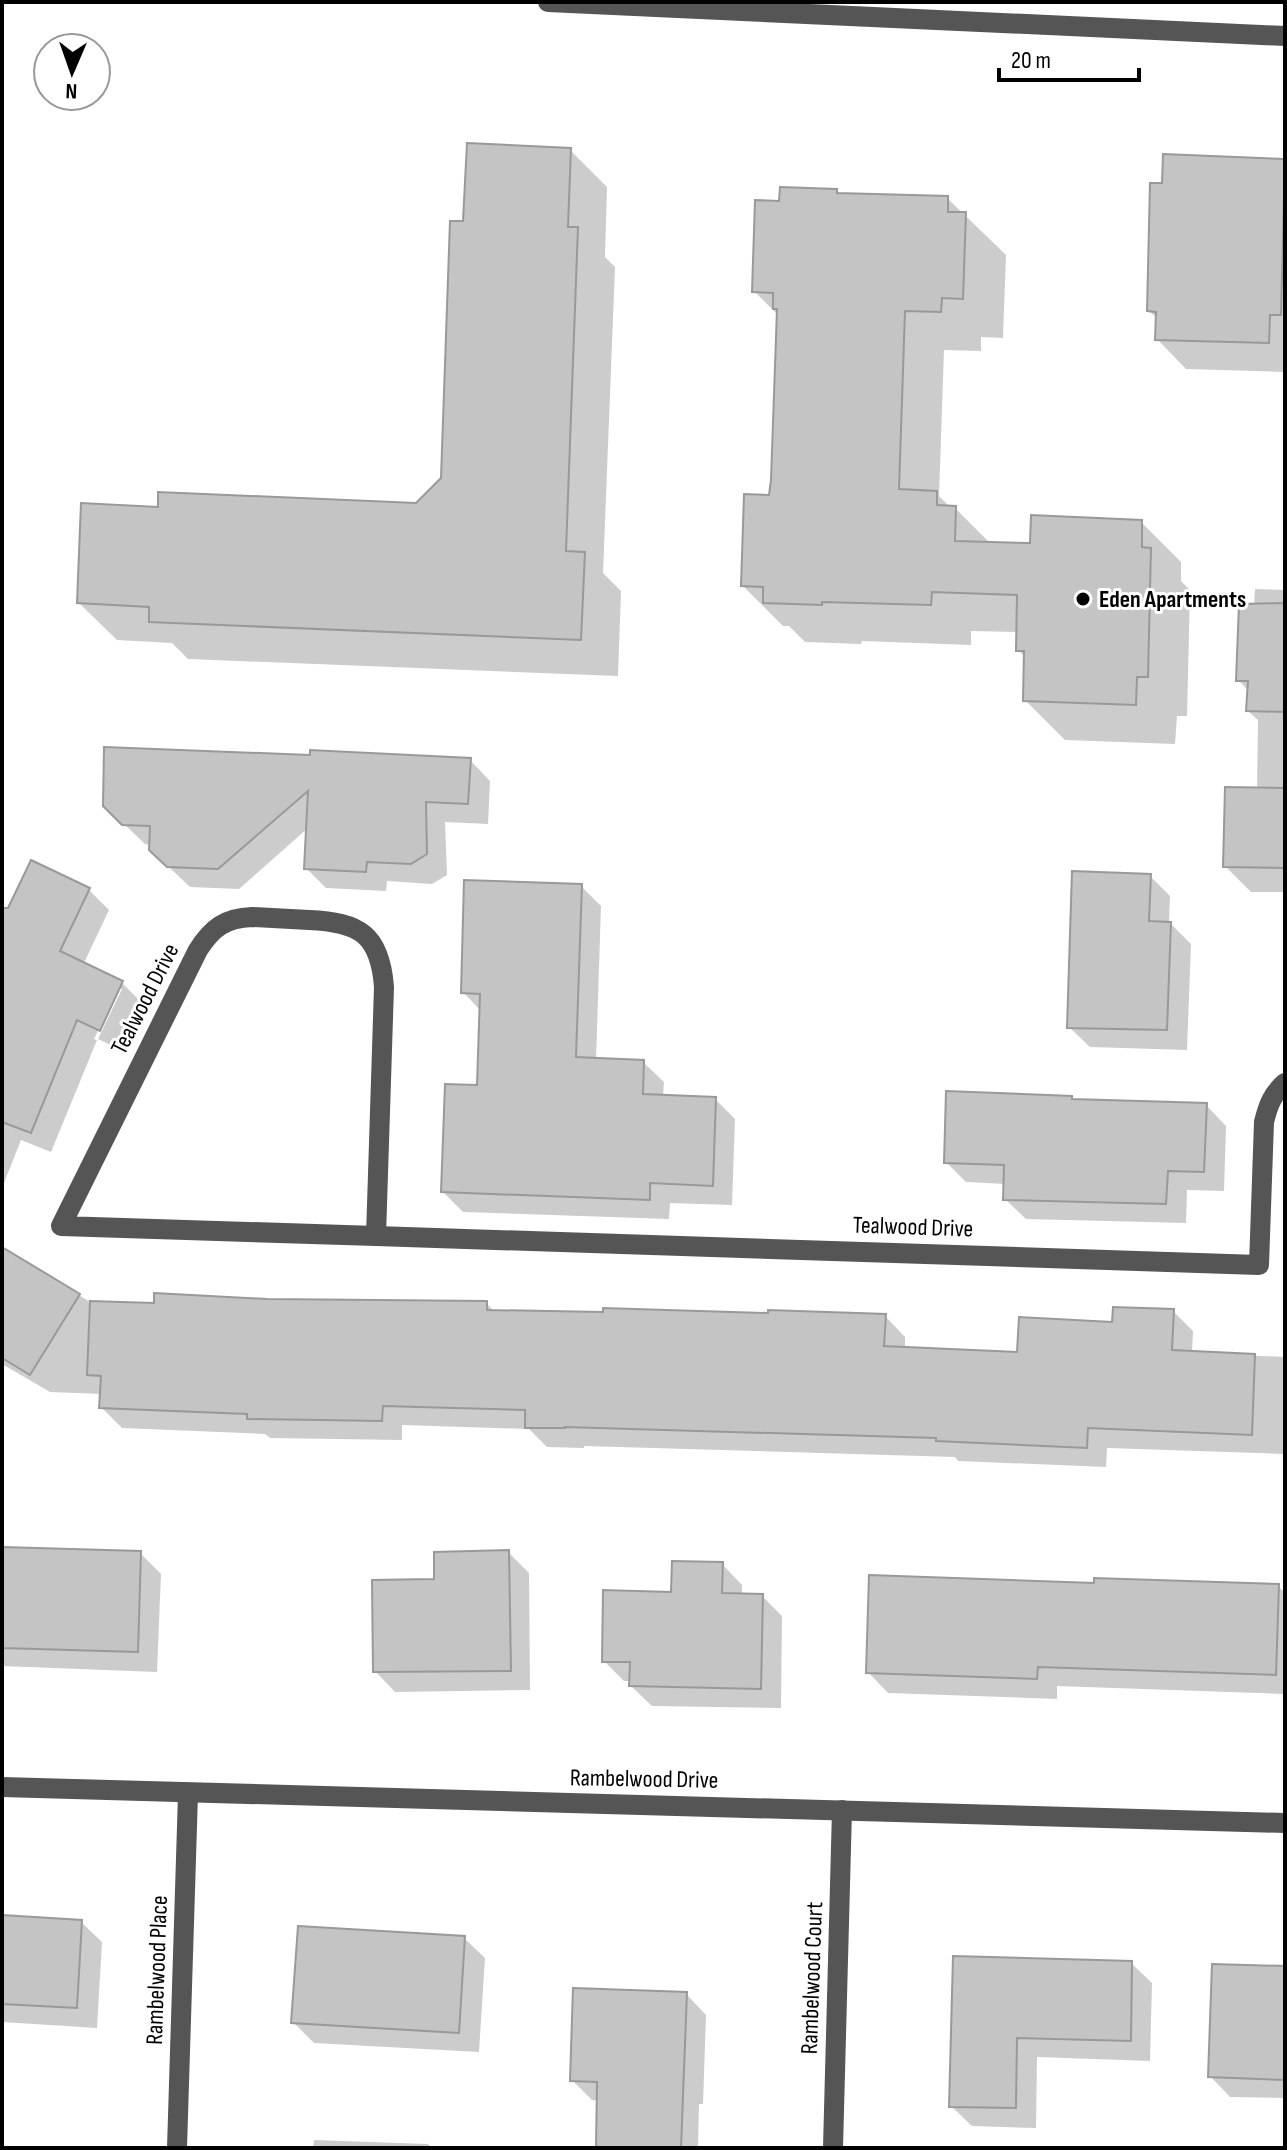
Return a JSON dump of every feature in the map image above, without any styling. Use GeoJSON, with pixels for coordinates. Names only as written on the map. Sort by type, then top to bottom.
{"type":"FeatureCollection","features":[{"type":"Feature","properties":{"kind":"street"},"geometry":{"type":"LineString","coordinates":[[548,2],[1285,36]]}},
{"type":"Feature","properties":{"kind":"street","name":"Tealwood Drive"},"geometry":{"type":"LineString","coordinates":[[376,1236],[384,987],[377,953],[358,930],[340,922],[252,917],[225,923],[210,933],[193,958],[61,1226],[1259,1265],[1264,1122],[1269,1104],[1285,1083]]}},
{"type":"Feature","properties":{"kind":"street","name":"Rambelwood Drive"},"geometry":{"type":"LineString","coordinates":[[2,1787],[1285,1823]]}},
{"type":"Feature","properties":{"kind":"street","name":"Rambelwood Place"},"geometry":{"type":"LineString","coordinates":[[177,2148],[188,1794]]}},
{"type":"Feature","properties":{"kind":"street","name":"Rambelwood Court"},"geometry":{"type":"LineString","coordinates":[[833,2148],[842,1810]]}},
{"type":"Feature","properties":{"kind":"building"},"geometry":{"type":"Polygon","coordinates":[[[467,143],[571,148],[568,227],[578,227],[566,551],[585,552],[581,640],[149,622],[149,607],[77,603],[81,503],[158,507],[158,492],[416,503],[441,478],[450,221],[463,221],[467,143]]]}},
{"type":"Feature","properties":{"kind":"building"},"geometry":{"type":"Polygon","coordinates":[[[1163,154],[1285,159],[1281,315],[1270,315],[1269,343],[1155,340],[1156,312],[1147,311],[1150,183],[1162,183],[1163,154]]]}},
{"type":"Feature","properties":{"kind":"building"},"geometry":{"type":"Polygon","coordinates":[[[780,187],[837,189],[837,193],[948,196],[948,212],[966,212],[963,299],[942,298],[941,312],[905,311],[899,489],[937,491],[937,505],[956,506],[955,541],[1030,543],[1031,515],[1142,520],[1142,547],[1151,548],[1148,677],[1137,677],[1136,705],[1023,701],[1024,651],[1016,651],[1017,595],[932,592],[931,605],[822,602],[822,605],[763,603],[763,587],[741,586],[744,494],[769,495],[771,480],[777,309],[773,309],[773,293],[752,292],[755,200],[779,201],[780,187]]]}},
{"type":"Feature","properties":{"kind":"building","name":"Eden Apartments"},"geometry":{"type":"Polygon","coordinates":[[[1285,603],[1285,712],[1246,711],[1248,681],[1236,681],[1239,604],[1285,603]]]}},
{"type":"Feature","properties":{"kind":"building"},"geometry":{"type":"Polygon","coordinates":[[[104,747],[310,755],[310,750],[471,758],[468,804],[426,802],[427,854],[411,864],[367,862],[366,872],[304,869],[308,791],[218,869],[167,867],[149,850],[150,826],[122,825],[103,806],[104,747]]]}},
{"type":"Feature","properties":{"kind":"building"},"geometry":{"type":"Polygon","coordinates":[[[1225,787],[1285,788],[1285,868],[1223,867],[1225,787]]]}},
{"type":"Feature","properties":{"kind":"building"},"geometry":{"type":"Polygon","coordinates":[[[31,860],[90,888],[60,951],[123,981],[100,1031],[77,1020],[31,1133],[2,1122],[2,908],[8,908],[31,860]]]}},
{"type":"Feature","properties":{"kind":"building"},"geometry":{"type":"Polygon","coordinates":[[[1072,871],[1151,874],[1149,921],[1171,922],[1167,1030],[1067,1028],[1072,871]]]}},
{"type":"Feature","properties":{"kind":"building"},"geometry":{"type":"Polygon","coordinates":[[[464,880],[582,884],[576,1057],[644,1060],[643,1094],[716,1097],[713,1186],[650,1183],[650,1200],[441,1192],[445,1084],[477,1085],[480,994],[461,993],[464,880]]]}},
{"type":"Feature","properties":{"kind":"building"},"geometry":{"type":"Polygon","coordinates":[[[946,1091],[1207,1103],[1204,1172],[1168,1171],[1166,1204],[1003,1200],[1004,1165],[944,1163],[946,1091]]]}},
{"type":"Feature","properties":{"kind":"building"},"geometry":{"type":"Polygon","coordinates":[[[2,1247],[80,1294],[30,1375],[2,1358],[2,1247]]]}},
{"type":"Feature","properties":{"kind":"building"},"geometry":{"type":"Polygon","coordinates":[[[154,1293],[267,1299],[487,1301],[487,1310],[603,1312],[603,1308],[886,1314],[884,1346],[1017,1352],[1019,1317],[1112,1322],[1113,1307],[1174,1309],[1172,1350],[1255,1354],[1252,1435],[1088,1428],[1087,1448],[936,1441],[936,1438],[525,1428],[525,1410],[383,1406],[382,1421],[247,1419],[247,1414],[99,1408],[101,1376],[87,1375],[90,1301],[154,1303],[154,1293]]]}},
{"type":"Feature","properties":{"kind":"building"},"geometry":{"type":"Polygon","coordinates":[[[2,1547],[141,1551],[138,1652],[2,1648],[2,1547]]]}},
{"type":"Feature","properties":{"kind":"building"},"geometry":{"type":"Polygon","coordinates":[[[509,1550],[511,1671],[373,1672],[372,1580],[434,1579],[434,1552],[509,1550]]]}},
{"type":"Feature","properties":{"kind":"building"},"geometry":{"type":"Polygon","coordinates":[[[672,1561],[723,1562],[722,1593],[763,1594],[761,1689],[629,1686],[630,1662],[602,1662],[603,1590],[671,1592],[672,1561]]]}},
{"type":"Feature","properties":{"kind":"building"},"geometry":{"type":"Polygon","coordinates":[[[869,1575],[1094,1583],[1094,1578],[1279,1584],[1276,1675],[1038,1667],[1037,1679],[866,1673],[869,1575]]]}},
{"type":"Feature","properties":{"kind":"building"},"geometry":{"type":"Polygon","coordinates":[[[2,1915],[82,1920],[77,2008],[2,2004],[2,1915]]]}},
{"type":"Feature","properties":{"kind":"building"},"geometry":{"type":"Polygon","coordinates":[[[298,1926],[465,1936],[459,2033],[291,2023],[298,1926]]]}},
{"type":"Feature","properties":{"kind":"building"},"geometry":{"type":"Polygon","coordinates":[[[953,1956],[1132,1961],[1131,2041],[1017,2038],[1016,2108],[949,2107],[953,1956]]]}},
{"type":"Feature","properties":{"kind":"building"},"geometry":{"type":"Polygon","coordinates":[[[1212,1964],[1285,1966],[1285,2080],[1208,2077],[1212,1964]]]}},
{"type":"Feature","properties":{"kind":"building"},"geometry":{"type":"Polygon","coordinates":[[[573,1988],[687,1992],[681,2148],[596,2148],[597,2082],[570,2081],[573,1988]]]}},
{"type":"Feature","properties":{"kind":"place","name":"Eden Apartments"},"geometry":{"type":"Point","coordinates":[1083,599]}}]}
